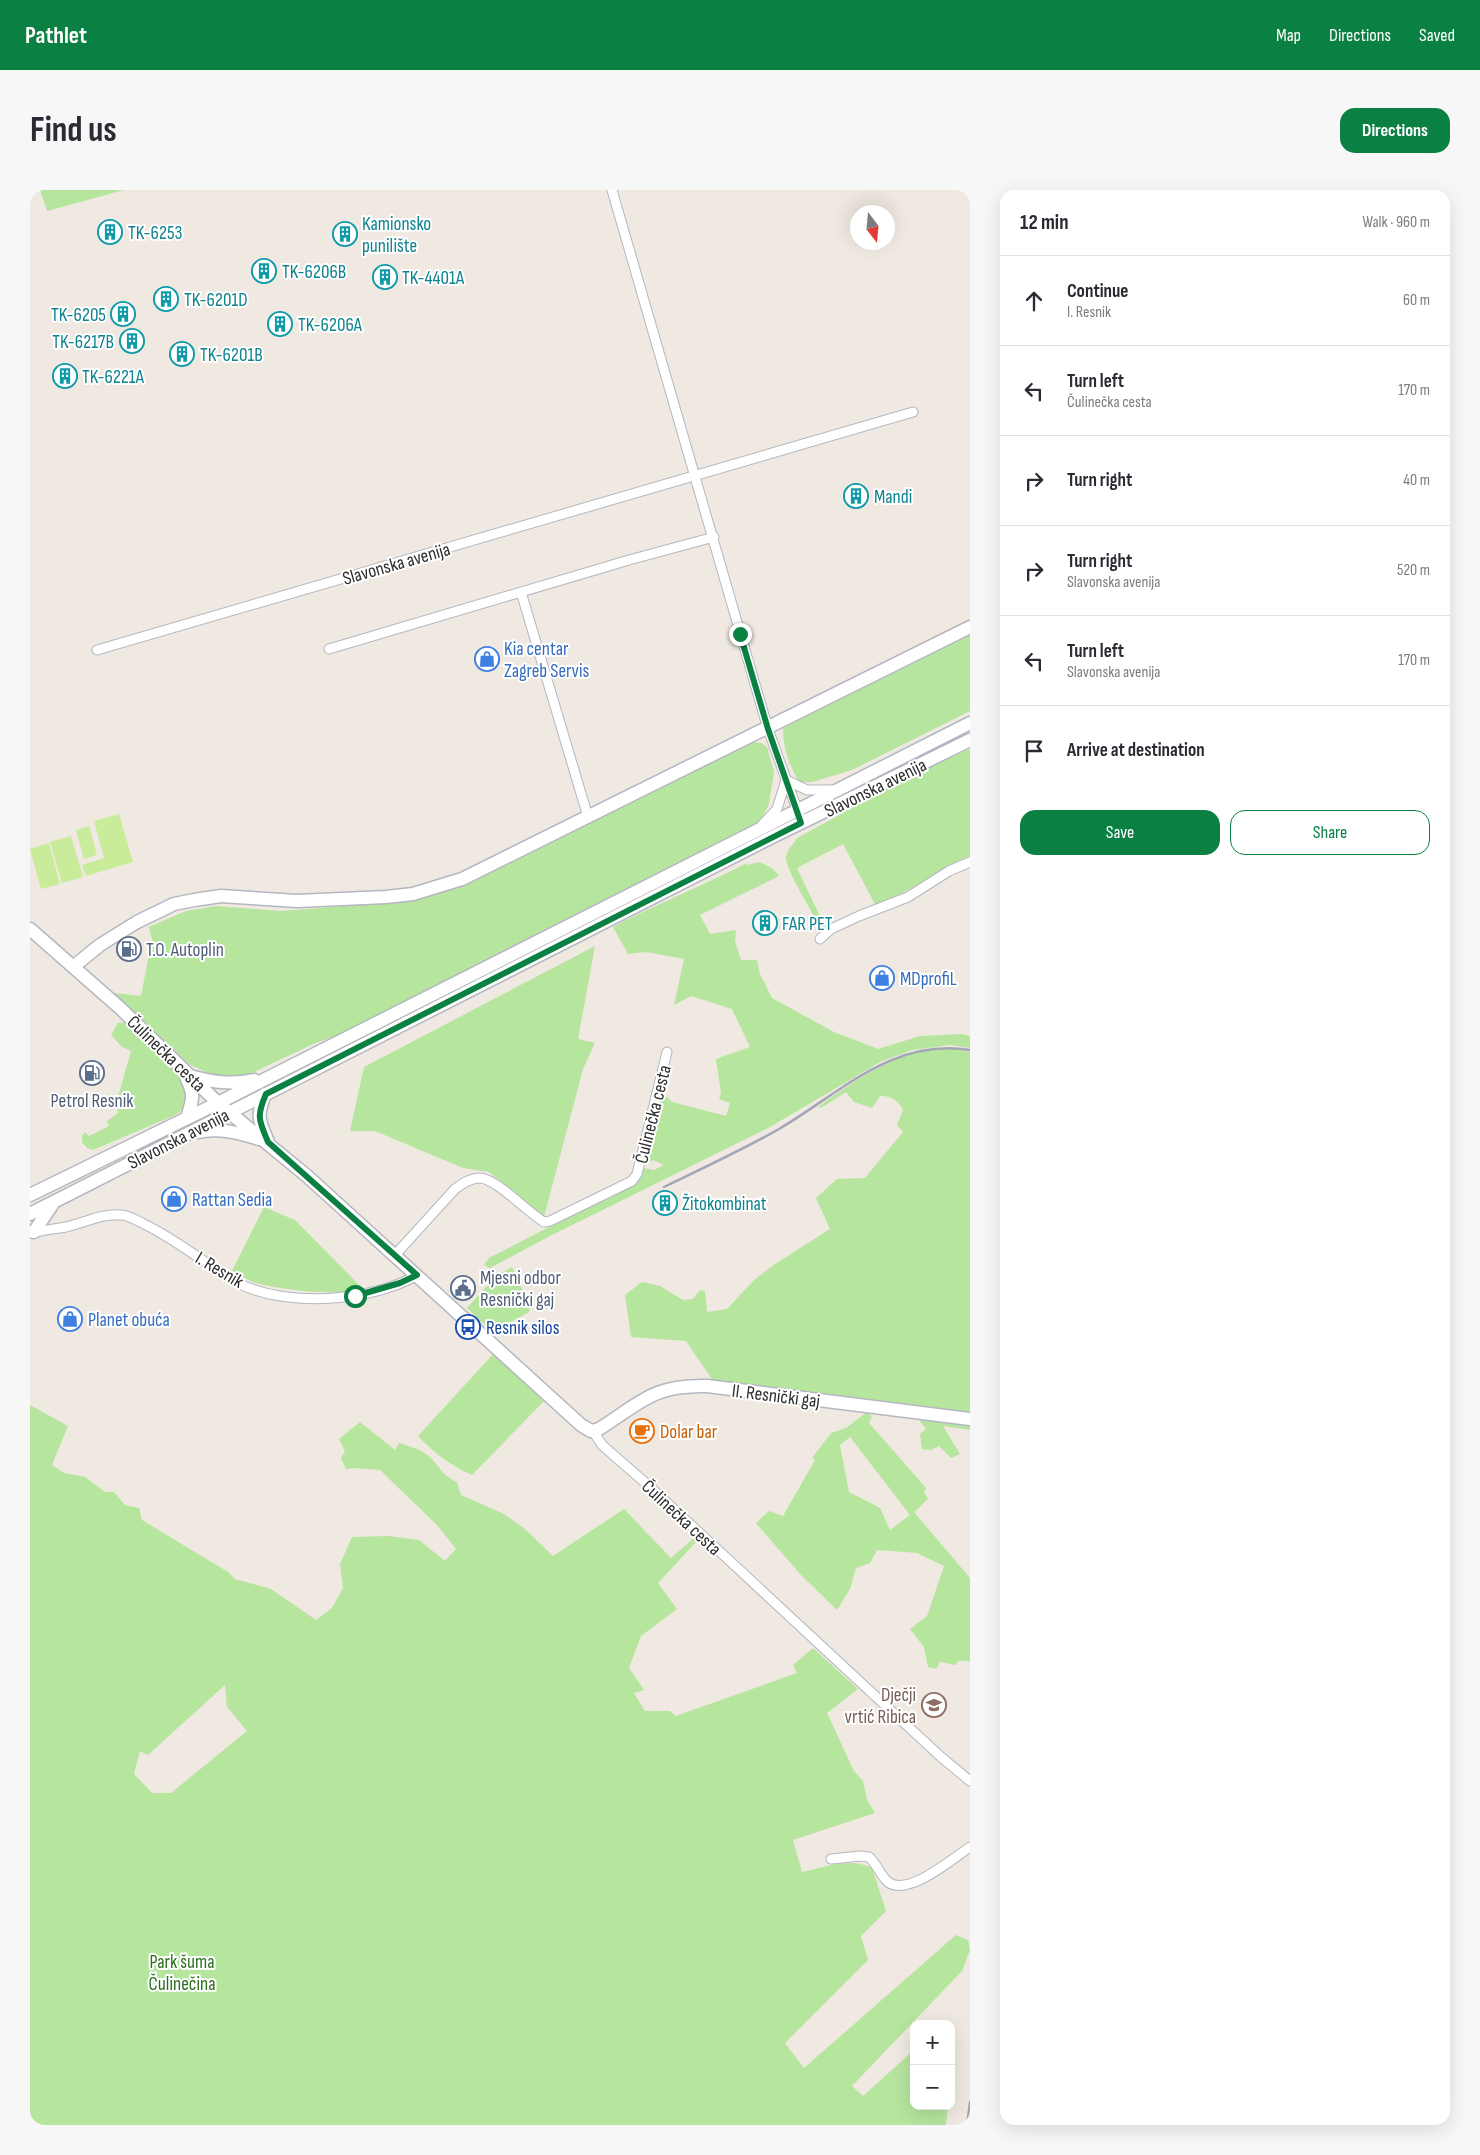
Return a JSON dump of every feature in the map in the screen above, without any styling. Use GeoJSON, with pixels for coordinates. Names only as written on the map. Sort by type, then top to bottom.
{"type":"FeatureCollection","features":[{"type":"Feature","properties":{"kind":"main road"},"geometry":{"type":"LineString","coordinates":[[73,967],[100,945],[136,922],[174,904],[221,896],[268,900],[413,894],[454,882],[768,729],[970,627]]}},
{"type":"Feature","properties":{"kind":"main road","name":"Slavonska avenija"},"geometry":{"type":"LineString","coordinates":[[30,1195],[218,1103],[266,1077],[970,723]]}},
{"type":"Feature","properties":{"kind":"main road","name":"Slavonska avenija"},"geometry":{"type":"LineString","coordinates":[[30,1214],[180,1136],[801,823],[970,740]]}},
{"type":"Feature","properties":{"kind":"main road","name":"Čulinečka cesta"},"geometry":{"type":"LineString","coordinates":[[30,929],[120,1008],[218,1103],[268,1142],[581,1424],[593,1431]]}},
{"type":"Feature","properties":{"kind":"main road"},"geometry":{"type":"LineString","coordinates":[[186,1073],[211,1081],[234,1083],[266,1077]]}},
{"type":"Feature","properties":{"kind":"main road"},"geometry":{"type":"LineString","coordinates":[[186,1073],[193,1094],[193,1101],[187,1118]]}},
{"type":"Feature","properties":{"kind":"main road"},"geometry":{"type":"LineString","coordinates":[[266,1094],[259,1110],[259,1117],[268,1142]]}},
{"type":"Feature","properties":{"kind":"main road"},"geometry":{"type":"LineString","coordinates":[[180,1136],[208,1130],[232,1132],[268,1142]]}},
{"type":"Feature","properties":{"kind":"main road"},"geometry":{"type":"LineString","coordinates":[[32,1233],[56,1200]]}},
{"type":"Feature","properties":{"kind":"main road","name":"II. Resnički gaj"},"geometry":{"type":"LineString","coordinates":[[593,1431],[645,1397],[658,1392],[688,1386],[707,1386],[970,1419]]}},
{"type":"Feature","properties":{"kind":"street","name":"Slavonska avenija"},"geometry":{"type":"LineString","coordinates":[[612,190],[714,537],[768,729],[798,810]]}},
{"type":"Feature","properties":{"kind":"street","name":"Slavonska avenija"},"geometry":{"type":"LineString","coordinates":[[97,650],[913,412]]}},
{"type":"Feature","properties":{"kind":"street"},"geometry":{"type":"LineString","coordinates":[[329,649],[714,537]]}},
{"type":"Feature","properties":{"kind":"street"},"geometry":{"type":"LineString","coordinates":[[521,592],[588,817]]}},
{"type":"Feature","properties":{"kind":"street","name":"Slavonska avenija"},"geometry":{"type":"LineString","coordinates":[[786,780],[807,790],[835,790]]}},
{"type":"Feature","properties":{"kind":"street","name":"Slavonska avenija"},"geometry":{"type":"LineString","coordinates":[[759,829],[777,809],[786,780]]}},
{"type":"Feature","properties":{"kind":"street"},"geometry":{"type":"LineString","coordinates":[[798,810],[801,823]]}},
{"type":"Feature","properties":{"kind":"street"},"geometry":{"type":"LineString","coordinates":[[820,939],[831,929],[908,897],[949,871],[970,862]]}},
{"type":"Feature","properties":{"kind":"street","name":"Čulinečka cesta"},"geometry":{"type":"LineString","coordinates":[[395,1255],[455,1189],[466,1181],[479,1178],[491,1181],[544,1222],[632,1181],[637,1174],[667,1052]]}},
{"type":"Feature","properties":{"kind":"street","name":"I. Resnik"},"geometry":{"type":"LineString","coordinates":[[32,1233],[67,1227],[106,1215],[123,1214],[154,1228],[237,1282],[278,1295],[304,1298],[360,1296],[400,1283],[417,1275]]}},
{"type":"Feature","properties":{"kind":"street","name":"Čulinečka cesta"},"geometry":{"type":"LineString","coordinates":[[593,1431],[602,1445],[649,1486],[941,1757],[970,1781]]}},
{"type":"Feature","properties":{"kind":"street"},"geometry":{"type":"LineString","coordinates":[[832,1859],[869,1857],[888,1882],[903,1886],[919,1881],[970,1848]]}},
{"type":"Feature","properties":{"kind":"green space"},"geometry":{"type":"Polygon","coordinates":[[[40,190],[124,190],[47,211],[40,190]]]}},
{"type":"Feature","properties":{"kind":"green space"},"geometry":{"type":"Polygon","coordinates":[[[970,630],[970,711],[852,770],[812,782],[799,782],[787,756],[783,728],[970,630]]]}},
{"type":"Feature","properties":{"kind":"green space"},"geometry":{"type":"Polygon","coordinates":[[[754,742],[761,743],[767,747],[774,772],[769,804],[760,822],[335,1036],[311,1045],[250,1074],[218,1078],[189,1064],[114,993],[141,996],[152,939],[149,927],[186,911],[216,906],[282,911],[405,901],[430,896],[465,885],[754,742]]]}},
{"type":"Feature","properties":{"kind":"green space"},"geometry":{"type":"Polygon","coordinates":[[[970,749],[970,856],[876,906],[843,844],[797,868],[825,927],[822,930],[795,882],[787,863],[786,857],[789,849],[797,838],[904,780],[970,749]]]}},
{"type":"Feature","properties":{"kind":"green space"},"geometry":{"type":"Polygon","coordinates":[[[119,814],[133,862],[86,876],[82,865],[104,858],[94,821],[119,814]]]}},
{"type":"Feature","properties":{"kind":"green space"},"geometry":{"type":"Polygon","coordinates":[[[89,826],[97,855],[84,859],[76,830],[89,826]]]}},
{"type":"Feature","properties":{"kind":"green space"},"geometry":{"type":"Polygon","coordinates":[[[71,836],[83,877],[62,883],[50,842],[71,836]]]}},
{"type":"Feature","properties":{"kind":"green space"},"geometry":{"type":"Polygon","coordinates":[[[49,843],[60,884],[41,889],[30,849],[49,843]]]}},
{"type":"Feature","properties":{"kind":"green space"},"geometry":{"type":"Polygon","coordinates":[[[759,862],[772,868],[779,876],[700,915],[710,934],[736,930],[735,941],[741,960],[757,960],[760,974],[772,998],[834,1032],[878,1049],[920,1036],[961,1034],[970,1036],[970,1048],[950,1045],[913,1050],[882,1061],[770,1127],[550,1236],[490,1268],[484,1265],[489,1258],[632,1184],[643,1168],[654,1170],[664,1165],[653,1160],[647,1164],[648,1157],[646,1157],[658,1096],[665,1095],[672,1102],[726,1116],[730,1103],[719,1099],[721,1093],[716,1059],[750,1047],[732,1009],[691,996],[674,1005],[684,959],[646,952],[628,954],[613,927],[747,863],[747,865],[759,862]]]}},
{"type":"Feature","properties":{"kind":"green space"},"geometry":{"type":"Polygon","coordinates":[[[595,946],[578,1039],[595,1043],[583,1069],[544,1217],[489,1172],[463,1168],[375,1131],[350,1131],[364,1067],[595,946]]]}},
{"type":"Feature","properties":{"kind":"green space"},"geometry":{"type":"Polygon","coordinates":[[[125,1022],[152,1046],[181,1079],[186,1089],[187,1101],[180,1112],[93,1150],[87,1148],[82,1142],[82,1136],[85,1132],[89,1136],[109,1126],[107,1121],[118,1113],[116,1104],[131,1051],[122,1047],[111,1035],[118,1023],[125,1022]]]}},
{"type":"Feature","properties":{"kind":"green space"},"geometry":{"type":"Polygon","coordinates":[[[949,1048],[970,1052],[970,1413],[714,1382],[686,1341],[631,1337],[625,1295],[642,1282],[660,1286],[683,1300],[693,1299],[700,1290],[705,1291],[707,1312],[727,1309],[753,1281],[772,1266],[830,1229],[816,1198],[837,1179],[865,1178],[903,1132],[897,1125],[903,1110],[897,1101],[887,1096],[880,1096],[872,1108],[854,1102],[846,1092],[821,1108],[818,1107],[864,1076],[901,1057],[923,1051],[949,1048]]]}},
{"type":"Feature","properties":{"kind":"green space"},"geometry":{"type":"Polygon","coordinates":[[[264,1207],[295,1220],[362,1288],[340,1292],[292,1290],[253,1282],[232,1271],[264,1207]]]}},
{"type":"Feature","properties":{"kind":"green space"},"geometry":{"type":"Polygon","coordinates":[[[512,1267],[529,1303],[529,1312],[506,1325],[490,1330],[467,1308],[496,1276],[512,1267]]]}},
{"type":"Feature","properties":{"kind":"green space"},"geometry":{"type":"Polygon","coordinates":[[[495,1352],[546,1399],[472,1475],[443,1458],[418,1436],[495,1352]]]}},
{"type":"Feature","properties":{"kind":"green space","name":"Park šuma Čulinečina"},"geometry":{"type":"Polygon","coordinates":[[[30,1405],[68,1426],[52,1465],[64,1473],[85,1477],[105,1492],[114,1492],[125,1505],[139,1508],[142,1520],[228,1572],[235,1579],[271,1589],[316,1620],[332,1608],[343,1588],[340,1564],[352,1537],[389,1536],[419,1540],[445,1561],[456,1549],[437,1525],[380,1470],[346,1469],[341,1458],[345,1451],[339,1439],[360,1422],[395,1450],[399,1443],[428,1455],[444,1474],[457,1482],[461,1495],[504,1514],[525,1529],[553,1556],[624,1509],[671,1558],[695,1537],[698,1540],[658,1583],[677,1609],[641,1636],[629,1668],[644,1690],[634,1693],[645,1711],[670,1711],[676,1716],[797,1673],[793,1665],[813,1648],[858,1689],[827,1713],[854,1771],[863,1781],[867,1800],[875,1813],[793,1840],[802,1872],[846,1863],[855,1863],[872,1868],[886,1911],[861,1936],[868,1960],[785,2043],[804,2068],[956,1935],[968,1940],[970,1950],[962,1971],[915,2020],[910,2020],[910,2025],[852,2086],[863,2096],[910,2054],[910,2110],[948,2110],[946,2125],[30,2125],[30,1405]],[[225,1685],[148,1755],[140,1751],[134,1774],[152,1793],[171,1793],[247,1731],[227,1707],[225,1685]]]}},
{"type":"Feature","properties":{"kind":"green space"},"geometry":{"type":"Polygon","coordinates":[[[867,1412],[872,1417],[869,1423],[926,1488],[924,1492],[928,1499],[914,1512],[970,1578],[970,1661],[958,1661],[956,1665],[940,1662],[936,1669],[928,1667],[924,1647],[910,1629],[927,1616],[944,1566],[917,1553],[877,1550],[870,1563],[856,1568],[850,1589],[837,1610],[800,1574],[756,1523],[769,1511],[783,1516],[815,1460],[812,1458],[831,1433],[846,1428],[867,1412]],[[850,1437],[840,1445],[849,1492],[880,1508],[890,1530],[910,1515],[850,1437]]]}},
{"type":"Feature","properties":{"kind":"green space"},"geometry":{"type":"Polygon","coordinates":[[[927,1419],[970,1424],[970,1430],[943,1426],[960,1454],[951,1458],[939,1446],[931,1450],[922,1449],[920,1434],[926,1429],[920,1421],[927,1419]]]}},
{"type":"Feature","properties":{"kind":"railway"},"geometry":{"type":"LineString","coordinates":[[664,1187],[737,1152],[779,1129],[869,1071],[892,1060],[916,1052],[942,1048],[970,1050]]}},
{"type":"Feature","properties":{"kind":"railway"},"geometry":{"type":"LineString","coordinates":[[967,2125],[970,2102]]}},
{"type":"Feature","properties":{"kind":"place","name":"TK-6253"},"geometry":{"type":"Point","coordinates":[110,232]}},
{"type":"Feature","properties":{"kind":"place","name":"Kamionsko punilište"},"geometry":{"type":"Point","coordinates":[345,234]}},
{"type":"Feature","properties":{"kind":"place","name":"TK-6206B"},"geometry":{"type":"Point","coordinates":[264,271]}},
{"type":"Feature","properties":{"kind":"place","name":"TK-4401A"},"geometry":{"type":"Point","coordinates":[385,277]}},
{"type":"Feature","properties":{"kind":"place","name":"TK-6201D"},"geometry":{"type":"Point","coordinates":[166,299]}},
{"type":"Feature","properties":{"kind":"place","name":"TK-6205"},"geometry":{"type":"Point","coordinates":[123,314]}},
{"type":"Feature","properties":{"kind":"place","name":"TK-6206A"},"geometry":{"type":"Point","coordinates":[280,324]}},
{"type":"Feature","properties":{"kind":"place","name":"TK-6217B"},"geometry":{"type":"Point","coordinates":[132,341]}},
{"type":"Feature","properties":{"kind":"place","name":"TK-6201B"},"geometry":{"type":"Point","coordinates":[182,354]}},
{"type":"Feature","properties":{"kind":"place","name":"TK-6221A"},"geometry":{"type":"Point","coordinates":[65,376]}},
{"type":"Feature","properties":{"kind":"place","name":"Mandi"},"geometry":{"type":"Point","coordinates":[856,496]}},
{"type":"Feature","properties":{"kind":"place","name":"Kia centar Zagreb Servis"},"geometry":{"type":"Point","coordinates":[487,659]}},
{"type":"Feature","properties":{"kind":"place","name":"FAR PET"},"geometry":{"type":"Point","coordinates":[765,923]}},
{"type":"Feature","properties":{"kind":"place","name":"T.O. Autoplin"},"geometry":{"type":"Point","coordinates":[129,949]}},
{"type":"Feature","properties":{"kind":"place","name":"MDprofiL"},"geometry":{"type":"Point","coordinates":[882,978]}},
{"type":"Feature","properties":{"kind":"place","name":"Petrol Resnik"},"geometry":{"type":"Point","coordinates":[92,1073]}},
{"type":"Feature","properties":{"kind":"place","name":"Rattan Sedia"},"geometry":{"type":"Point","coordinates":[174,1199]}},
{"type":"Feature","properties":{"kind":"place","name":"Žitokombinat"},"geometry":{"type":"Point","coordinates":[665,1203]}},
{"type":"Feature","properties":{"kind":"place","name":"Mjesni odbor Resnički gaj"},"geometry":{"type":"Point","coordinates":[463,1288]}},
{"type":"Feature","properties":{"kind":"place","name":"Planet obuća"},"geometry":{"type":"Point","coordinates":[70,1319]}},
{"type":"Feature","properties":{"kind":"place","name":"Resnik silos"},"geometry":{"type":"Point","coordinates":[468,1327]}},
{"type":"Feature","properties":{"kind":"place","name":"Dolar bar"},"geometry":{"type":"Point","coordinates":[642,1431]}},
{"type":"Feature","properties":{"kind":"place","name":"Dječji vrtić Ribica"},"geometry":{"type":"Point","coordinates":[934,1705]}},
{"type":"Feature","properties":{"kind":"route"},"geometry":{"type":"LineString","coordinates":[[355,1296],[384,1289],[417,1275],[268,1142],[259,1117],[259,1110],[266,1094],[801,823],[768,729],[740,634]]}}]}
